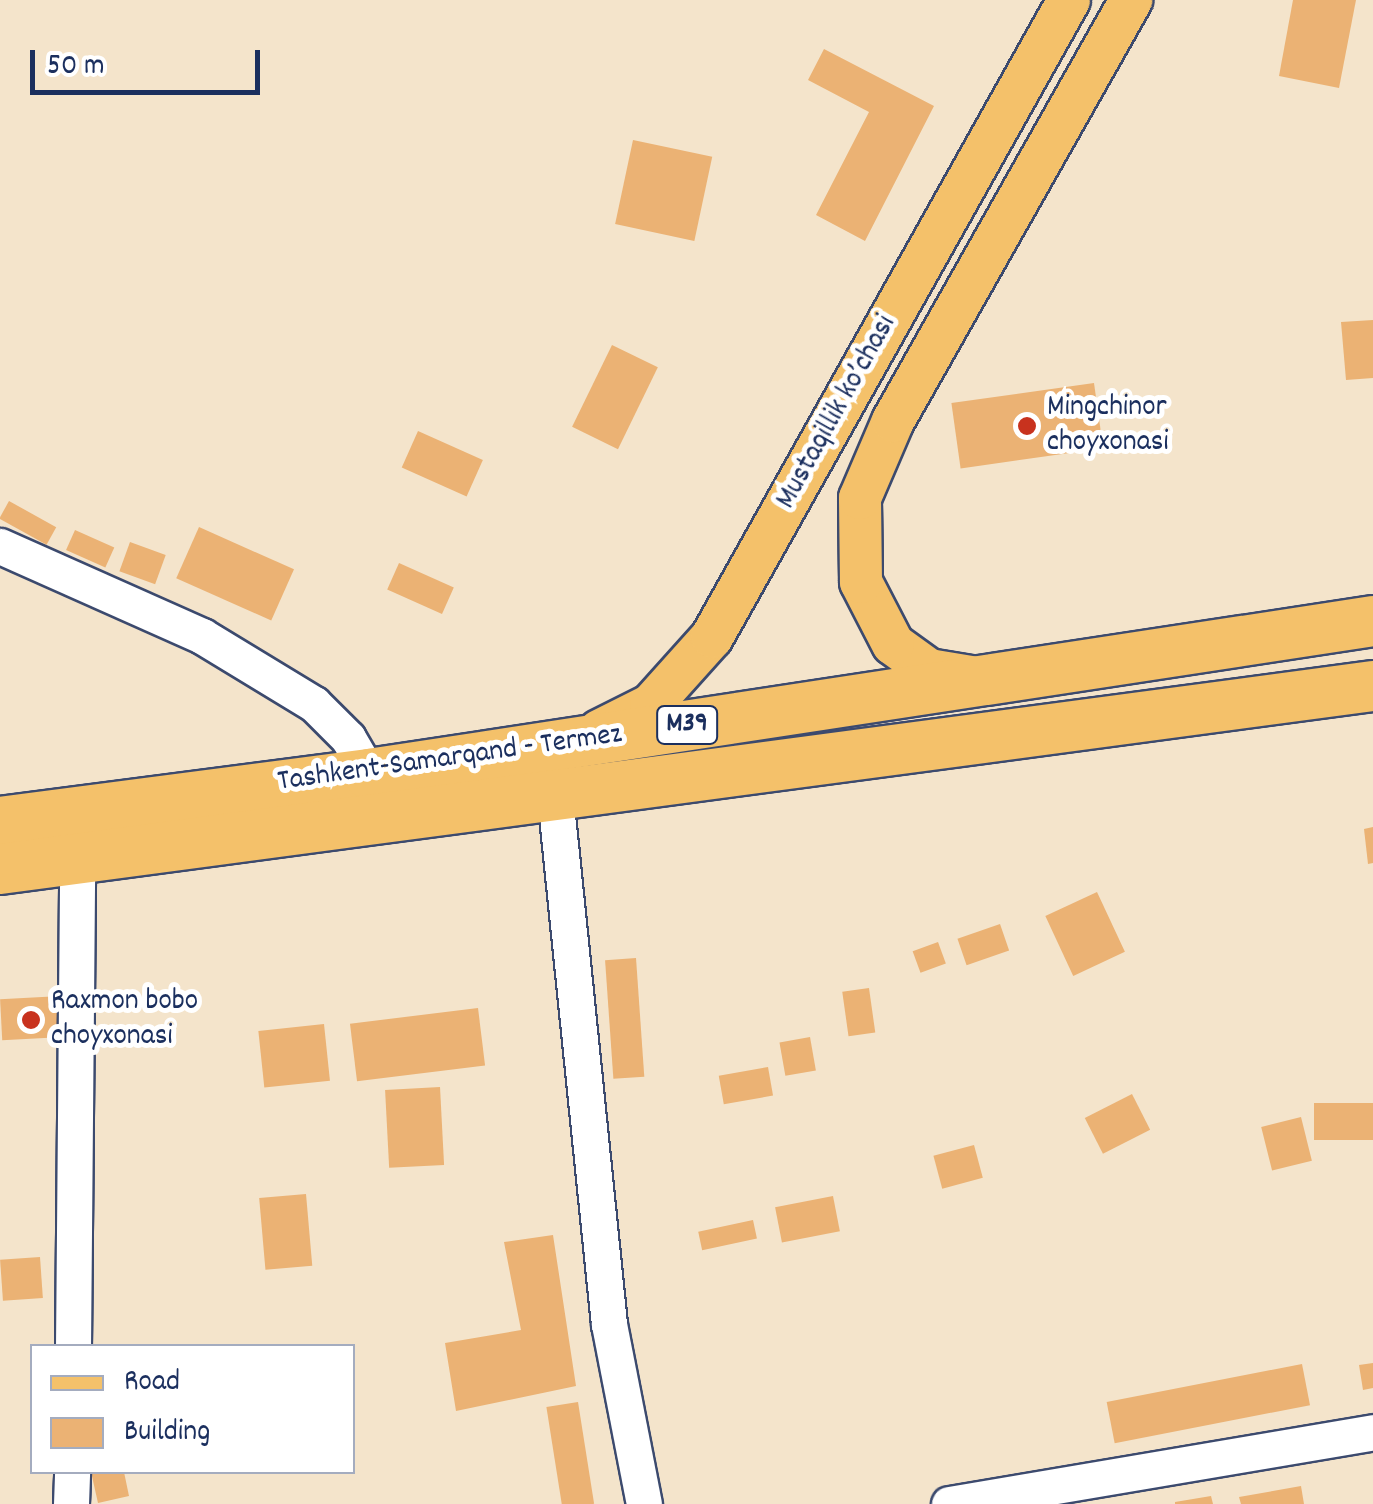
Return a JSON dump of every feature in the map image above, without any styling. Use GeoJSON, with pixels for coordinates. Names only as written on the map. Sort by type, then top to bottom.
{"type":"FeatureCollection","features":[{"type":"Feature","properties":{"kind":"highway","name":"Tashkent-Samarqand - Termez"},"geometry":{"type":"LineString","coordinates":[[0,822],[369,774],[1373,621]]}},
{"type":"Feature","properties":{"kind":"highway","name":"Tashkent-Samarqand - Termez"},"geometry":{"type":"LineString","coordinates":[[0,869],[1373,686]]}},
{"type":"Feature","properties":{"kind":"main road","name":"Mustaqillik ko’chasi"},"geometry":{"type":"LineString","coordinates":[[535,748],[597,732],[651,705],[712,637],[1068,0]]}},
{"type":"Feature","properties":{"kind":"main road","name":"Mustaqillik ko’chasi"},"geometry":{"type":"LineString","coordinates":[[998,678],[929,670],[893,644],[861,582],[860,498],[893,421],[1131,0]]}},
{"type":"Feature","properties":{"kind":"street"},"geometry":{"type":"LineString","coordinates":[[0,546],[202,636],[298,694],[348,738],[369,774]]}},
{"type":"Feature","properties":{"kind":"street"},"geometry":{"type":"LineString","coordinates":[[555,796],[609,1324],[644,1504]]}},
{"type":"Feature","properties":{"kind":"street"},"geometry":{"type":"LineString","coordinates":[[73,1344],[77,860]]}},
{"type":"Feature","properties":{"kind":"street"},"geometry":{"type":"LineString","coordinates":[[949,1504],[1373,1432]]}},
{"type":"Feature","properties":{"kind":"street"},"geometry":{"type":"LineString","coordinates":[[72,1474],[72,1504]]}},
{"type":"Feature","properties":{"kind":"building"},"geometry":{"type":"Polygon","coordinates":[[[1293,0],[1356,0],[1339,88],[1279,76],[1293,0]]]}},
{"type":"Feature","properties":{"kind":"building"},"geometry":{"type":"Polygon","coordinates":[[[824,49],[934,106],[865,241],[816,215],[869,112],[808,80],[824,49]]]}},
{"type":"Feature","properties":{"kind":"building"},"geometry":{"type":"Polygon","coordinates":[[[633,140],[712,157],[694,241],[615,224],[633,140]]]}},
{"type":"Feature","properties":{"kind":"building"},"geometry":{"type":"Polygon","coordinates":[[[1373,320],[1373,378],[1346,380],[1341,322],[1373,320]]]}},
{"type":"Feature","properties":{"kind":"building"},"geometry":{"type":"Polygon","coordinates":[[[612,345],[658,367],[618,449],[572,427],[612,345]]]}},
{"type":"Feature","properties":{"kind":"building","name":"Mingchinor choyxonasi"},"geometry":{"type":"Polygon","coordinates":[[[1094,383],[1103,448],[961,468],[951,403],[1094,383]]]}},
{"type":"Feature","properties":{"kind":"building"},"geometry":{"type":"Polygon","coordinates":[[[418,431],[483,460],[467,496],[402,468],[418,431]]]}},
{"type":"Feature","properties":{"kind":"building"},"geometry":{"type":"Polygon","coordinates":[[[9,501],[56,527],[47,545],[0,519],[9,501]]]}},
{"type":"Feature","properties":{"kind":"building"},"geometry":{"type":"Polygon","coordinates":[[[199,527],[294,569],[271,620],[176,578],[199,527]]]}},
{"type":"Feature","properties":{"kind":"building"},"geometry":{"type":"Polygon","coordinates":[[[75,530],[114,547],[105,568],[66,550],[75,530]]]}},
{"type":"Feature","properties":{"kind":"building"},"geometry":{"type":"Polygon","coordinates":[[[130,542],[166,555],[155,584],[119,571],[130,542]]]}},
{"type":"Feature","properties":{"kind":"building"},"geometry":{"type":"Polygon","coordinates":[[[399,563],[454,587],[442,614],[387,589],[399,563]]]}},
{"type":"Feature","properties":{"kind":"building"},"geometry":{"type":"Polygon","coordinates":[[[1373,827],[1373,863],[1368,864],[1364,829],[1373,827]]]}},
{"type":"Feature","properties":{"kind":"building"},"geometry":{"type":"Polygon","coordinates":[[[1097,892],[1125,952],[1073,976],[1045,916],[1097,892]]]}},
{"type":"Feature","properties":{"kind":"building"},"geometry":{"type":"Polygon","coordinates":[[[1000,924],[1009,950],[967,965],[957,939],[1000,924]]]}},
{"type":"Feature","properties":{"kind":"building"},"geometry":{"type":"Polygon","coordinates":[[[938,942],[946,964],[920,973],[913,951],[938,942]]]}},
{"type":"Feature","properties":{"kind":"building"},"geometry":{"type":"Polygon","coordinates":[[[636,958],[644,1077],[613,1079],[605,960],[636,958]]]}},
{"type":"Feature","properties":{"kind":"building"},"geometry":{"type":"Polygon","coordinates":[[[869,988],[875,1033],[849,1036],[842,992],[869,988]]]}},
{"type":"Feature","properties":{"kind":"building","name":"Raxmon bobo choyxonasi"},"geometry":{"type":"Polygon","coordinates":[[[61,996],[63,1037],[2,1040],[0,999],[61,996]]]}},
{"type":"Feature","properties":{"kind":"building"},"geometry":{"type":"Polygon","coordinates":[[[478,1008],[485,1066],[357,1081],[350,1024],[478,1008]]]}},
{"type":"Feature","properties":{"kind":"building"},"geometry":{"type":"Polygon","coordinates":[[[324,1024],[330,1081],[264,1088],[258,1031],[324,1024]]]}},
{"type":"Feature","properties":{"kind":"building"},"geometry":{"type":"Polygon","coordinates":[[[810,1037],[816,1070],[785,1076],[779,1042],[810,1037]]]}},
{"type":"Feature","properties":{"kind":"building"},"geometry":{"type":"Polygon","coordinates":[[[768,1067],[773,1096],[724,1104],[719,1076],[768,1067]]]}},
{"type":"Feature","properties":{"kind":"building"},"geometry":{"type":"Polygon","coordinates":[[[440,1087],[444,1165],[389,1168],[385,1090],[440,1087]]]}},
{"type":"Feature","properties":{"kind":"building"},"geometry":{"type":"Polygon","coordinates":[[[1132,1094],[1150,1130],[1103,1154],[1085,1118],[1132,1094]]]}},
{"type":"Feature","properties":{"kind":"building"},"geometry":{"type":"Polygon","coordinates":[[[1314,1103],[1373,1103],[1373,1140],[1314,1140],[1314,1103]]]}},
{"type":"Feature","properties":{"kind":"building"},"geometry":{"type":"Polygon","coordinates":[[[1301,1117],[1312,1161],[1272,1171],[1261,1127],[1301,1117]]]}},
{"type":"Feature","properties":{"kind":"building"},"geometry":{"type":"Polygon","coordinates":[[[974,1145],[983,1178],[942,1189],[933,1156],[974,1145]]]}},
{"type":"Feature","properties":{"kind":"building"},"geometry":{"type":"Polygon","coordinates":[[[306,1194],[312,1266],[265,1270],[259,1198],[306,1194]]]}},
{"type":"Feature","properties":{"kind":"building"},"geometry":{"type":"Polygon","coordinates":[[[833,1196],[840,1231],[782,1243],[775,1207],[833,1196]]]}},
{"type":"Feature","properties":{"kind":"building"},"geometry":{"type":"Polygon","coordinates":[[[753,1220],[757,1239],[702,1250],[698,1232],[753,1220]]]}},
{"type":"Feature","properties":{"kind":"building"},"geometry":{"type":"Polygon","coordinates":[[[553,1235],[576,1386],[456,1411],[445,1343],[521,1330],[504,1242],[553,1235]]]}},
{"type":"Feature","properties":{"kind":"building"},"geometry":{"type":"Polygon","coordinates":[[[40,1257],[43,1298],[3,1301],[0,1260],[40,1257]]]}},
{"type":"Feature","properties":{"kind":"building"},"geometry":{"type":"Polygon","coordinates":[[[1373,1363],[1373,1388],[1363,1390],[1359,1365],[1373,1363]]]}},
{"type":"Feature","properties":{"kind":"building"},"geometry":{"type":"Polygon","coordinates":[[[1302,1364],[1310,1405],[1115,1443],[1107,1402],[1302,1364]]]}},
{"type":"Feature","properties":{"kind":"building"},"geometry":{"type":"Polygon","coordinates":[[[578,1402],[594,1504],[562,1504],[546,1407],[578,1402]]]}},
{"type":"Feature","properties":{"kind":"building"},"geometry":{"type":"Polygon","coordinates":[[[91,1474],[124,1474],[129,1496],[98,1503],[91,1474]]]}},
{"type":"Feature","properties":{"kind":"building"},"geometry":{"type":"Polygon","coordinates":[[[1301,1486],[1304,1504],[1241,1504],[1239,1497],[1301,1486]]]}},
{"type":"Feature","properties":{"kind":"building"},"geometry":{"type":"Polygon","coordinates":[[[1211,1496],[1213,1504],[1175,1504],[1175,1502],[1211,1496]]]}},
{"type":"Feature","properties":{"kind":"place","name":"Mingchinor choyxonasi"},"geometry":{"type":"Point","coordinates":[1027,426]}},
{"type":"Feature","properties":{"kind":"place","name":"Raxmon bobo choyxonasi"},"geometry":{"type":"Point","coordinates":[31,1020]}}]}
